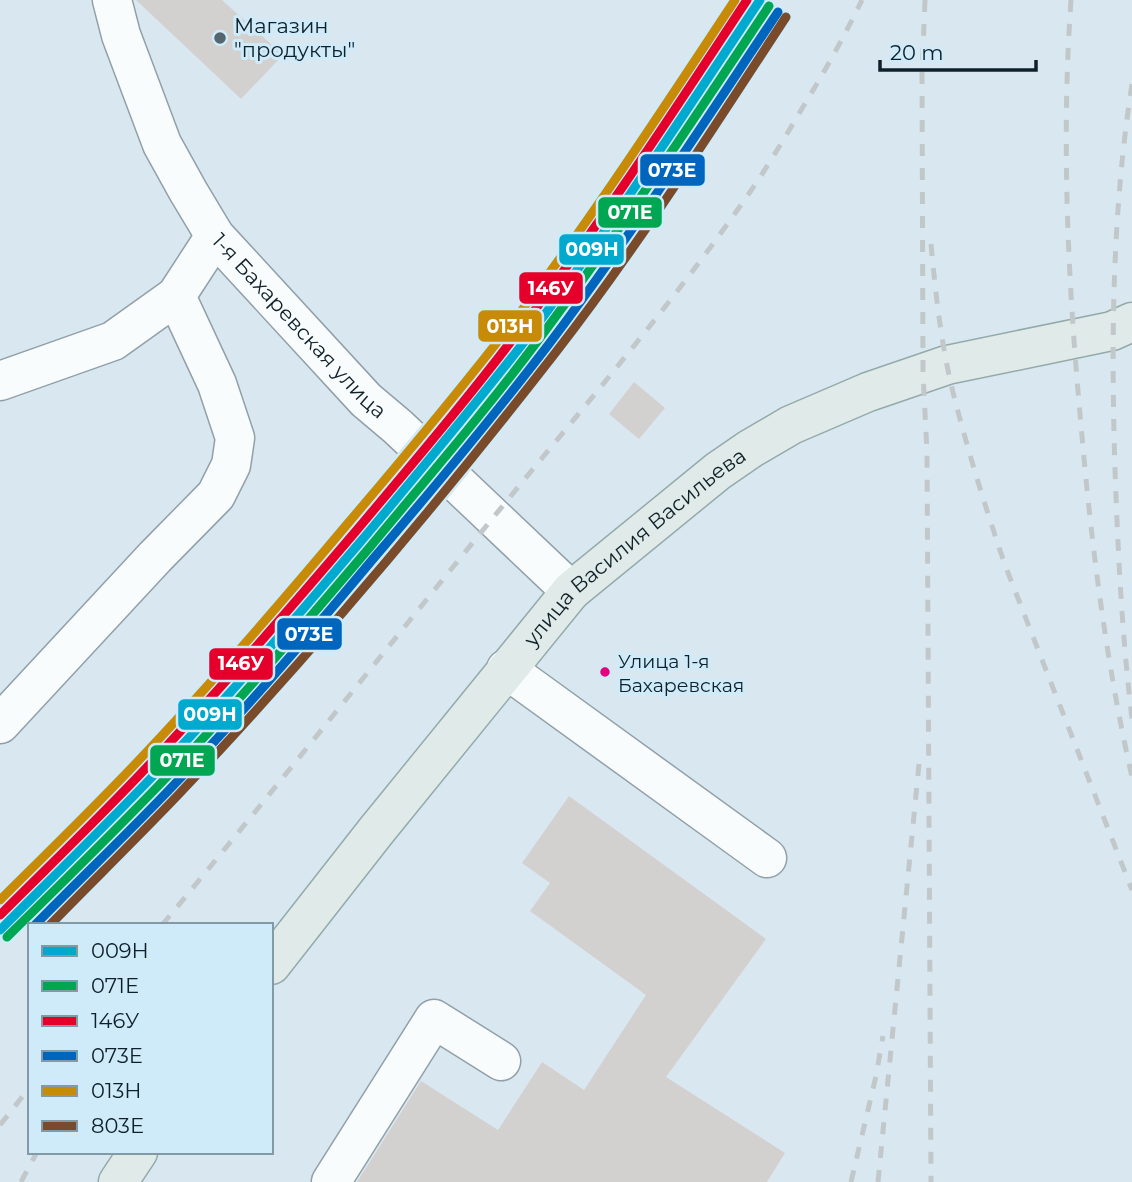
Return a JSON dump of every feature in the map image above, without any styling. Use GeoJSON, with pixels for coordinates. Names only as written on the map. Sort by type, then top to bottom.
{"type":"FeatureCollection","features":[{"type":"Feature","properties":{"kind":"main road","name":"улица Василия Васильева"},"geometry":{"type":"LineString","coordinates":[[273,962],[571,591],[718,471],[791,425],[868,392],[947,365],[1112,331],[1132,322]]}},
{"type":"Feature","properties":{"kind":"main road"},"geometry":{"type":"LineString","coordinates":[[118,1182],[137,1154]]}},
{"type":"Feature","properties":{"kind":"street","name":"1-я Бахаревская улица"},"geometry":{"type":"LineString","coordinates":[[112,0],[121,35],[162,144],[215,236],[366,400],[571,591]]}},
{"type":"Feature","properties":{"kind":"street"},"geometry":{"type":"LineString","coordinates":[[0,381],[113,341],[176,296],[215,236]]}},
{"type":"Feature","properties":{"kind":"street"},"geometry":{"type":"LineString","coordinates":[[0,724],[216,495],[231,465],[235,438],[217,384],[176,296]]}},
{"type":"Feature","properties":{"kind":"street"},"geometry":{"type":"LineString","coordinates":[[506,669],[767,858]]}},
{"type":"Feature","properties":{"kind":"street"},"geometry":{"type":"LineString","coordinates":[[331,1182],[433,1019],[501,1061]]}},
{"type":"Feature","properties":{"kind":"building","name":"Магазин \"продукты\""},"geometry":{"type":"Polygon","coordinates":[[[136,0],[222,0],[283,55],[241,99],[136,0]]]}},
{"type":"Feature","properties":{"kind":"building"},"geometry":{"type":"Polygon","coordinates":[[[634,382],[665,408],[639,439],[609,414],[634,382]]]}},
{"type":"Feature","properties":{"kind":"building"},"geometry":{"type":"Polygon","coordinates":[[[569,796],[766,939],[666,1077],[785,1153],[767,1182],[357,1182],[421,1081],[498,1130],[542,1062],[584,1090],[646,995],[530,911],[550,883],[522,863],[569,796]]]}},
{"type":"Feature","properties":{"kind":"railway"},"geometry":{"type":"LineString","coordinates":[[164,923],[691,273],[772,159],[862,0]]}},
{"type":"Feature","properties":{"kind":"railway"},"geometry":{"type":"LineString","coordinates":[[925,0],[922,72],[923,373],[927,452],[931,1182]]}},
{"type":"Feature","properties":{"kind":"railway"},"geometry":{"type":"LineString","coordinates":[[1071,0],[1066,159],[1076,372],[1100,602],[1132,777]]}},
{"type":"Feature","properties":{"kind":"railway"},"geometry":{"type":"LineString","coordinates":[[1132,84],[1120,180],[1114,277],[1113,373],[1119,563],[1132,719]]}},
{"type":"Feature","properties":{"kind":"railway"},"geometry":{"type":"LineString","coordinates":[[931,244],[947,365],[979,485],[1005,565],[1132,890]]}},
{"type":"Feature","properties":{"kind":"railway"},"geometry":{"type":"LineString","coordinates":[[878,1182],[920,754]]}},
{"type":"Feature","properties":{"kind":"railway"},"geometry":{"type":"LineString","coordinates":[[851,1182],[883,1036]]}},
{"type":"Feature","properties":{"kind":"railway"},"geometry":{"type":"LineString","coordinates":[[0,1125],[28,1090]]}},
{"type":"Feature","properties":{"kind":"railway"},"geometry":{"type":"LineString","coordinates":[[21,1182],[36,1154]]}},
{"type":"Feature","properties":{"kind":"transit line","name":"013Н"},"geometry":{"type":"LineString","coordinates":[[0,900],[106,795],[194,701],[392,472],[516,318],[573,240],[735,0]]}},
{"type":"Feature","properties":{"kind":"transit line","name":"146У"},"geometry":{"type":"LineString","coordinates":[[0,915],[111,805],[200,709],[305,591],[442,428],[505,350],[583,244],[747,0]]}},
{"type":"Feature","properties":{"kind":"transit line","name":"009Н"},"geometry":{"type":"LineString","coordinates":[[0,930],[207,718],[449,436],[534,329],[593,248],[760,0]]}},
{"type":"Feature","properties":{"kind":"transit line","name":"071Е"},"geometry":{"type":"LineString","coordinates":[[7,937],[123,822],[215,725],[479,416],[601,254],[769,6]]}},
{"type":"Feature","properties":{"kind":"transit line","name":"073Е"},"geometry":{"type":"LineString","coordinates":[[37,923],[169,790],[247,705],[485,426],[608,263],[778,12]]}},
{"type":"Feature","properties":{"kind":"transit line","name":"803Е"},"geometry":{"type":"LineString","coordinates":[[52,923],[178,795],[276,688],[465,466],[617,270],[786,17]]}},
{"type":"Feature","properties":{"kind":"place","name":"Магазин \"продукты\""},"geometry":{"type":"Point","coordinates":[220,38]}},
{"type":"Feature","properties":{"kind":"place","name":"Улица 1-я Бахаревская"},"geometry":{"type":"Point","coordinates":[605,672]}}]}
